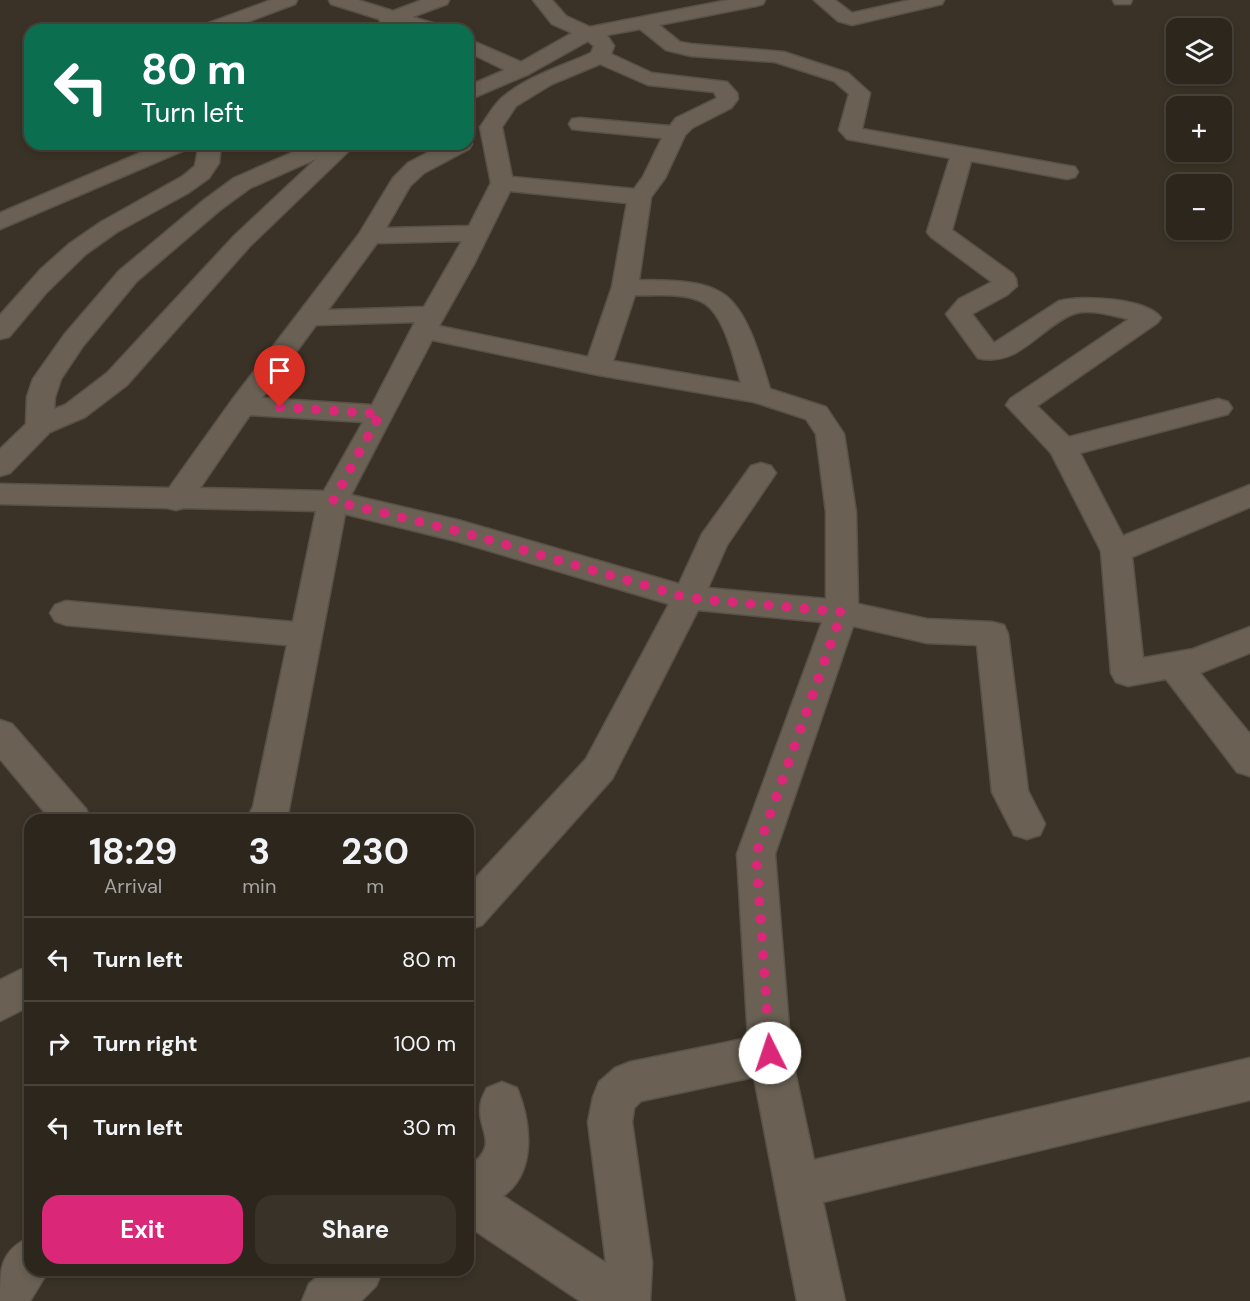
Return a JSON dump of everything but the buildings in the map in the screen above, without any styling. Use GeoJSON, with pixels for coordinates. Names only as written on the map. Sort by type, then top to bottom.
{"type":"FeatureCollection","features":[{"type":"Feature","properties":{"kind":"street"},"geometry":{"type":"LineString","coordinates":[[224,24],[288,0]]}},
{"type":"Feature","properties":{"kind":"street"},"geometry":{"type":"LineString","coordinates":[[338,0],[416,24]]}},
{"type":"Feature","properties":{"kind":"street"},"geometry":{"type":"LineString","coordinates":[[376,24],[440,0]]}},
{"type":"Feature","properties":{"kind":"street"},"geometry":{"type":"LineString","coordinates":[[542,0],[559,20],[600,39],[604,46],[600,57]]}},
{"type":"Feature","properties":{"kind":"street"},"geometry":{"type":"LineString","coordinates":[[474,91],[522,70],[585,34],[756,0]]}},
{"type":"Feature","properties":{"kind":"street"},"geometry":{"type":"LineString","coordinates":[[823,0],[845,17],[852,19],[935,0]]}},
{"type":"Feature","properties":{"kind":"street"},"geometry":{"type":"LineString","coordinates":[[644,22],[673,45],[691,50],[777,56],[841,77],[860,93],[850,130],[855,134],[1067,172]]}},
{"type":"Feature","properties":{"kind":"street"},"geometry":{"type":"LineString","coordinates":[[474,48],[522,70]]}},
{"type":"Feature","properties":{"kind":"street"},"geometry":{"type":"LineString","coordinates":[[474,137],[491,127],[509,102],[545,80],[600,57],[648,79],[720,86],[727,93],[728,99],[724,104],[684,123],[675,133],[654,178],[640,197],[625,287],[598,367]]}},
{"type":"Feature","properties":{"kind":"street"},"geometry":{"type":"LineString","coordinates":[[580,124],[675,133]]}},
{"type":"Feature","properties":{"kind":"street"},"geometry":{"type":"LineString","coordinates":[[270,814],[333,501],[428,322],[462,264],[502,183],[491,127]]}},
{"type":"Feature","properties":{"kind":"street"},"geometry":{"type":"LineString","coordinates":[[0,222],[165,150]]}},
{"type":"Feature","properties":{"kind":"street"},"geometry":{"type":"LineString","coordinates":[[0,331],[53,270],[75,251],[108,228],[187,184],[203,172],[210,160],[210,150]]}},
{"type":"Feature","properties":{"kind":"street"},"geometry":{"type":"LineString","coordinates":[[40,426],[41,397],[47,379],[73,341],[128,276],[212,205],[242,183],[306,155],[324,150]]}},
{"type":"Feature","properties":{"kind":"street"},"geometry":{"type":"LineString","coordinates":[[0,466],[40,426],[75,411],[96,398],[117,379],[242,241],[337,150]]}},
{"type":"Feature","properties":{"kind":"street"},"geometry":{"type":"LineString","coordinates":[[176,500],[242,406],[370,236],[400,183],[416,168],[450,150]]}},
{"type":"Feature","properties":{"kind":"street"},"geometry":{"type":"LineString","coordinates":[[962,154],[939,232],[1004,279],[1004,286],[997,292],[963,308],[959,314],[987,352],[1000,351],[1068,306],[1096,305],[1138,313],[1148,318],[1020,405],[1063,448],[1116,551],[1128,673],[1198,661],[1250,639]]}},
{"type":"Feature","properties":{"kind":"street"},"geometry":{"type":"LineString","coordinates":[[502,183],[640,197]]}},
{"type":"Feature","properties":{"kind":"street"},"geometry":{"type":"LineString","coordinates":[[370,236],[477,233]]}},
{"type":"Feature","properties":{"kind":"street"},"geometry":{"type":"LineString","coordinates":[[625,287],[693,292],[713,298],[727,315],[743,344],[758,394]]}},
{"type":"Feature","properties":{"kind":"street"},"geometry":{"type":"LineString","coordinates":[[308,318],[428,322],[598,367],[758,394],[816,413],[830,434],[841,512],[842,612],[756,854],[770,1053],[821,1301]]}},
{"type":"Feature","properties":{"kind":"street"},"geometry":{"type":"LineString","coordinates":[[242,406],[380,414]]}},
{"type":"Feature","properties":{"kind":"street"},"geometry":{"type":"LineString","coordinates":[[1063,448],[1218,408]]}},
{"type":"Feature","properties":{"kind":"street"},"geometry":{"type":"LineString","coordinates":[[474,906],[599,769],[688,598],[713,542],[761,473]]}},
{"type":"Feature","properties":{"kind":"street"},"geometry":{"type":"LineString","coordinates":[[0,494],[176,500],[333,501],[458,531],[688,598],[842,612],[927,631],[992,634],[1010,792],[1027,824]]}},
{"type":"Feature","properties":{"kind":"street"},"geometry":{"type":"LineString","coordinates":[[1116,551],[1250,495]]}},
{"type":"Feature","properties":{"kind":"street"},"geometry":{"type":"LineString","coordinates":[[66,613],[307,635]]}},
{"type":"Feature","properties":{"kind":"street"},"geometry":{"type":"LineString","coordinates":[[1174,665],[1250,762]]}},
{"type":"Feature","properties":{"kind":"street"},"geometry":{"type":"LineString","coordinates":[[0,734],[68,814]]}},
{"type":"Feature","properties":{"kind":"street"},"geometry":{"type":"LineString","coordinates":[[0,1002],[24,988]]}},
{"type":"Feature","properties":{"kind":"street"},"geometry":{"type":"LineString","coordinates":[[474,1203],[623,1301],[629,1263],[610,1122],[614,1097],[630,1083],[770,1053]]}},
{"type":"Feature","properties":{"kind":"street"},"geometry":{"type":"LineString","coordinates":[[798,1186],[1250,1079]]}},
{"type":"Feature","properties":{"kind":"street"},"geometry":{"type":"LineString","coordinates":[[474,1190],[499,1172],[508,1146],[501,1103]]}},
{"type":"Feature","properties":{"kind":"street"},"geometry":{"type":"LineString","coordinates":[[2,1301],[24,1269]]}},
{"type":"Feature","properties":{"kind":"street"},"geometry":{"type":"LineString","coordinates":[[326,1301],[353,1276]]}},
{"type":"Feature","properties":{"kind":"route"},"geometry":{"type":"LineString","coordinates":[[280,407],[380,414],[333,501],[458,531],[688,598],[842,612],[756,854],[770,1053]]}}]}
